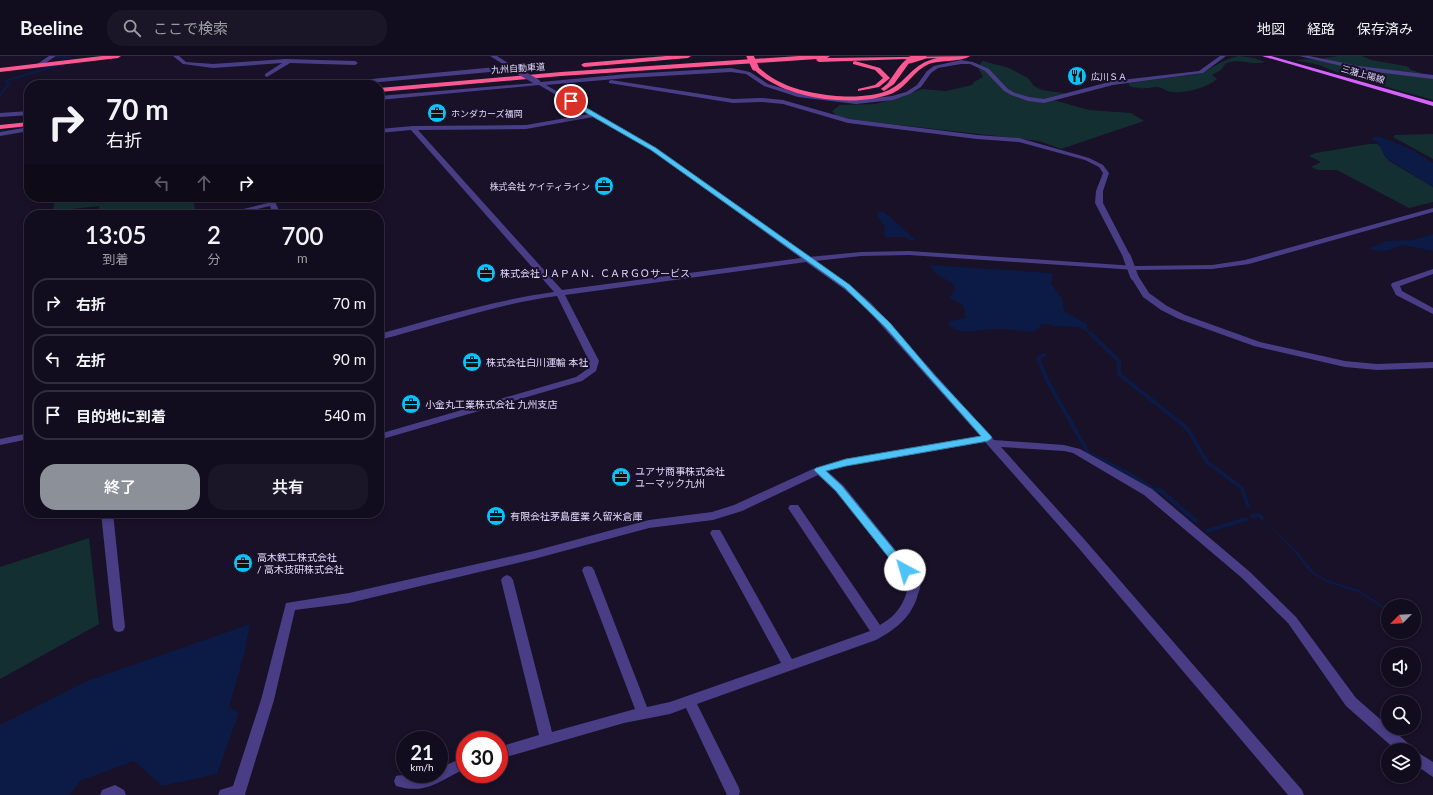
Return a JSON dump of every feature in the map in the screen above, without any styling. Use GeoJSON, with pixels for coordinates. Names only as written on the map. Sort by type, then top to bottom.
{"type":"FeatureCollection","features":[{"type":"Feature","properties":{"kind":"highway"},"geometry":{"type":"LineString","coordinates":[[0,70],[118,56]]}},
{"type":"Feature","properties":{"kind":"highway"},"geometry":{"type":"LineString","coordinates":[[430,80],[674,56]]}},
{"type":"Feature","properties":{"kind":"highway"},"geometry":{"type":"LineString","coordinates":[[658,58],[688,56]]}},
{"type":"Feature","properties":{"kind":"highway"},"geometry":{"type":"LineString","coordinates":[[750,56],[755,67],[760,73],[796,91],[823,97],[843,98],[876,96],[889,92],[900,87],[922,65],[933,61],[967,56]]}},
{"type":"Feature","properties":{"kind":"highway"},"geometry":{"type":"LineString","coordinates":[[758,56],[763,66],[772,76],[804,87],[851,91],[867,89],[882,84],[887,78],[883,72],[865,65],[814,60]]}},
{"type":"Feature","properties":{"kind":"highway","name":"九州自動車道"},"geometry":{"type":"LineString","coordinates":[[384,85],[758,56]]}},
{"type":"Feature","properties":{"kind":"highway","name":"九州自動車道"},"geometry":{"type":"LineString","coordinates":[[384,90],[827,56]]}},
{"type":"Feature","properties":{"kind":"highway"},"geometry":{"type":"LineString","coordinates":[[786,86],[829,94],[873,92],[890,86],[900,68],[910,60],[923,56]]}},
{"type":"Feature","properties":{"kind":"highway"},"geometry":{"type":"LineString","coordinates":[[633,70],[814,60],[942,56]]}},
{"type":"Feature","properties":{"kind":"highway"},"geometry":{"type":"LineString","coordinates":[[0,122],[24,120]]}},
{"type":"Feature","properties":{"kind":"highway"},"geometry":{"type":"LineString","coordinates":[[0,127],[24,125]]}},
{"type":"Feature","properties":{"kind":"main road","name":"三潴上陽線"},"geometry":{"type":"LineString","coordinates":[[1265,56],[1433,104]]}},
{"type":"Feature","properties":{"kind":"street"},"geometry":{"type":"LineString","coordinates":[[39,65],[53,56]]}},
{"type":"Feature","properties":{"kind":"street"},"geometry":{"type":"LineString","coordinates":[[176,56],[185,63],[198,65],[246,65],[289,61],[312,63],[355,63]]}},
{"type":"Feature","properties":{"kind":"street"},"geometry":{"type":"LineString","coordinates":[[312,63],[323,56]]}},
{"type":"Feature","properties":{"kind":"street"},"geometry":{"type":"LineString","coordinates":[[493,56],[654,149],[848,287],[868,305],[1085,548],[1297,795]]}},
{"type":"Feature","properties":{"kind":"street"},"geometry":{"type":"LineString","coordinates":[[384,98],[627,76],[731,70],[748,73],[766,85],[793,94],[819,100],[856,102],[893,98],[908,93],[919,86],[929,72],[936,67],[962,62],[971,63],[987,70],[1006,90],[1012,94],[1028,99],[1044,101],[1113,83],[1201,72],[1223,56]]}},
{"type":"Feature","properties":{"kind":"street"},"geometry":{"type":"LineString","coordinates":[[1302,56],[1359,68],[1433,76]]}},
{"type":"Feature","properties":{"kind":"street"},"geometry":{"type":"LineString","coordinates":[[267,75],[289,61]]}},
{"type":"Feature","properties":{"kind":"street"},"geometry":{"type":"LineString","coordinates":[[238,72],[246,65]]}},
{"type":"Feature","properties":{"kind":"street"},"geometry":{"type":"LineString","coordinates":[[381,80],[512,67]]}},
{"type":"Feature","properties":{"kind":"street"},"geometry":{"type":"LineString","coordinates":[[593,80],[618,82],[733,101],[761,100],[783,102],[848,121],[977,137],[1019,140],[1081,157],[1101,166],[1106,173],[1097,195],[1098,203],[1127,257],[1134,276],[1146,295],[1164,308],[1182,317],[1257,344],[1345,364],[1377,367],[1433,365]]}},
{"type":"Feature","properties":{"kind":"street"},"geometry":{"type":"LineString","coordinates":[[0,115],[24,113]]}},
{"type":"Feature","properties":{"kind":"street"},"geometry":{"type":"LineString","coordinates":[[384,131],[413,128],[526,127],[594,115]]}},
{"type":"Feature","properties":{"kind":"street"},"geometry":{"type":"LineString","coordinates":[[384,436],[579,379],[593,369],[594,361],[560,293],[413,128]]}},
{"type":"Feature","properties":{"kind":"street"},"geometry":{"type":"LineString","coordinates":[[0,134],[24,130]]}},
{"type":"Feature","properties":{"kind":"street"},"geometry":{"type":"LineString","coordinates":[[239,210],[267,202]]}},
{"type":"Feature","properties":{"kind":"street"},"geometry":{"type":"LineString","coordinates":[[384,336],[459,314],[525,298],[809,259],[861,254],[909,253],[1136,268],[1212,267],[1246,262],[1433,210]]}},
{"type":"Feature","properties":{"kind":"street"},"geometry":{"type":"LineString","coordinates":[[1433,272],[1395,285],[1399,294],[1433,311]]}},
{"type":"Feature","properties":{"kind":"street"},"geometry":{"type":"LineString","coordinates":[[0,442],[24,437]]}},
{"type":"Feature","properties":{"kind":"street"},"geometry":{"type":"LineString","coordinates":[[225,795],[239,791],[270,696],[290,606],[349,598],[534,555],[649,524],[713,516],[738,508],[819,470],[846,463],[990,440],[1064,448],[1076,452],[1148,492],[1246,575],[1292,620],[1351,702],[1398,743]]}},
{"type":"Feature","properties":{"kind":"street"},"geometry":{"type":"LineString","coordinates":[[508,750],[643,713],[670,708],[878,632],[898,621],[912,598],[915,582],[839,488],[819,470]]}},
{"type":"Feature","properties":{"kind":"street"},"geometry":{"type":"LineString","coordinates":[[794,508],[878,632]]}},
{"type":"Feature","properties":{"kind":"street"},"geometry":{"type":"LineString","coordinates":[[110,518],[119,627]]}},
{"type":"Feature","properties":{"kind":"street"},"geometry":{"type":"LineString","coordinates":[[716,533],[789,665]]}},
{"type":"Feature","properties":{"kind":"street"},"geometry":{"type":"LineString","coordinates":[[588,570],[643,713]]}},
{"type":"Feature","properties":{"kind":"street"},"geometry":{"type":"LineString","coordinates":[[507,580],[547,739]]}},
{"type":"Feature","properties":{"kind":"street"},"geometry":{"type":"LineString","coordinates":[[689,701],[733,791]]}},
{"type":"Feature","properties":{"kind":"street"},"geometry":{"type":"LineString","coordinates":[[1421,761],[1433,770]]}},
{"type":"Feature","properties":{"kind":"street"},"geometry":{"type":"LineString","coordinates":[[408,783],[415,785],[421,783]]}},
{"type":"Feature","properties":{"kind":"street"},"geometry":{"type":"LineString","coordinates":[[107,795],[115,792],[119,795]]}},
{"type":"Feature","properties":{"kind":"green space"},"geometry":{"type":"Polygon","coordinates":[[[1239,56],[1254,58],[1265,62],[1255,63],[1237,61],[1226,63],[1221,70],[1212,75],[1217,79],[1208,85],[1190,91],[1172,92],[1159,87],[1140,88],[1129,86],[1129,83],[1198,74],[1239,56]]]}},
{"type":"Feature","properties":{"kind":"green space"},"geometry":{"type":"Polygon","coordinates":[[[1337,56],[1362,56],[1371,60],[1406,66],[1410,68],[1409,69],[1424,74],[1365,67],[1320,59],[1337,56]]]}},
{"type":"Feature","properties":{"kind":"green space"},"geometry":{"type":"Polygon","coordinates":[[[1309,59],[1433,78],[1433,100],[1344,75],[1319,65],[1295,60],[1309,59]]]}},
{"type":"Feature","properties":{"kind":"green space"},"geometry":{"type":"Polygon","coordinates":[[[983,61],[1009,68],[1028,78],[1034,86],[1042,90],[1069,94],[1050,99],[1089,110],[1131,113],[1144,121],[1061,149],[1039,141],[847,119],[836,116],[832,111],[840,105],[875,104],[902,97],[922,89],[946,91],[972,85],[974,82],[983,77],[979,70],[980,64],[983,61]]]}},
{"type":"Feature","properties":{"kind":"green space"},"geometry":{"type":"Polygon","coordinates":[[[1433,134],[1433,159],[1393,137],[1395,135],[1433,134]]]}},
{"type":"Feature","properties":{"kind":"green space"},"geometry":{"type":"Polygon","coordinates":[[[1377,144],[1381,147],[1389,161],[1433,187],[1433,202],[1409,208],[1337,170],[1318,170],[1311,167],[1321,162],[1309,156],[1316,153],[1377,144]]]}},
{"type":"Feature","properties":{"kind":"green space"},"geometry":{"type":"Polygon","coordinates":[[[54,202],[194,202],[195,210],[99,210],[99,206],[53,210],[54,202]]]}},
{"type":"Feature","properties":{"kind":"green space"},"geometry":{"type":"Polygon","coordinates":[[[89,538],[99,624],[0,679],[0,567],[89,538]]]}},
{"type":"Feature","properties":{"kind":"water"},"geometry":{"type":"Polygon","coordinates":[[[1379,136],[1413,150],[1433,163],[1433,187],[1385,157],[1378,143],[1371,138],[1379,136]]]}},
{"type":"Feature","properties":{"kind":"water"},"geometry":{"type":"Polygon","coordinates":[[[882,211],[915,240],[909,240],[905,237],[885,237],[885,227],[876,214],[882,211]]]}},
{"type":"Feature","properties":{"kind":"water"},"geometry":{"type":"Polygon","coordinates":[[[1433,234],[1433,251],[1402,245],[1387,251],[1371,250],[1371,248],[1386,241],[1412,240],[1433,234]]]}},
{"type":"Feature","properties":{"kind":"water"},"geometry":{"type":"Polygon","coordinates":[[[930,265],[1051,273],[1053,275],[1051,284],[1062,298],[1064,311],[1087,324],[1087,328],[1090,333],[1086,330],[1077,328],[1046,324],[1032,332],[1003,329],[988,329],[968,332],[956,330],[947,322],[965,318],[964,306],[949,297],[955,290],[954,285],[934,272],[930,265]]]}},
{"type":"Feature","properties":{"kind":"water"},"geometry":{"type":"Polygon","coordinates":[[[1248,506],[1296,550],[1314,572],[1325,579],[1359,590],[1381,604],[1381,607],[1360,593],[1328,583],[1310,572],[1292,549],[1248,506]]]}},
{"type":"Feature","properties":{"kind":"water"},"geometry":{"type":"Polygon","coordinates":[[[250,624],[244,655],[229,707],[239,713],[217,774],[162,786],[134,761],[80,781],[70,795],[0,795],[0,725],[87,681],[250,624]]]}},
{"type":"Feature","properties":{"kind":"waterway"},"geometry":{"type":"LineString","coordinates":[[58,56],[57,57],[70,58]]}},
{"type":"Feature","properties":{"kind":"waterway"},"geometry":{"type":"LineString","coordinates":[[0,95],[9,84],[6,82],[8,80],[63,64]]}},
{"type":"Feature","properties":{"kind":"waterway"},"geometry":{"type":"LineString","coordinates":[[1090,333],[1119,361],[1119,374],[1187,428],[1207,462],[1242,488],[1248,506]]}},
{"type":"Feature","properties":{"kind":"waterway"},"geometry":{"type":"LineString","coordinates":[[1044,355],[1038,358],[1048,382],[1089,454],[1128,473],[1156,491],[1160,490],[1196,521]]}},
{"type":"Feature","properties":{"kind":"waterway"},"geometry":{"type":"LineString","coordinates":[[1252,516],[1259,515],[1262,518]]}},
{"type":"Feature","properties":{"kind":"waterway"},"geometry":{"type":"LineString","coordinates":[[1207,531],[1246,519]]}},
{"type":"Feature","properties":{"kind":"place","name":"広川ＳＡ"},"geometry":{"type":"Point","coordinates":[1077,76]}},
{"type":"Feature","properties":{"kind":"place","name":"ホンダカーズ福岡"},"geometry":{"type":"Point","coordinates":[437,113]}},
{"type":"Feature","properties":{"kind":"place","name":"株式会社 ケイティライン"},"geometry":{"type":"Point","coordinates":[604,186]}},
{"type":"Feature","properties":{"kind":"place","name":"株式会社ＪＡＰＡＮ．ＣＡＲＧＯサービス"},"geometry":{"type":"Point","coordinates":[486,273]}},
{"type":"Feature","properties":{"kind":"place","name":"株式会社白川運輸 本社"},"geometry":{"type":"Point","coordinates":[472,362]}},
{"type":"Feature","properties":{"kind":"place","name":"小金丸工業株式会社 九州支店"},"geometry":{"type":"Point","coordinates":[411,404]}},
{"type":"Feature","properties":{"kind":"place","name":"ユアサ商事株式会社 ユーマック九州"},"geometry":{"type":"Point","coordinates":[621,477]}},
{"type":"Feature","properties":{"kind":"place","name":"有限会社茅島産業 久留米倉庫"},"geometry":{"type":"Point","coordinates":[496,516]}},
{"type":"Feature","properties":{"kind":"place","name":"高木鉄工株式会社 / 高木技研株式会社"},"geometry":{"type":"Point","coordinates":[243,563]}},
{"type":"Feature","properties":{"kind":"route"},"geometry":{"type":"LineString","coordinates":[[571,101],[654,149],[848,287],[888,325],[932,378],[988,438],[846,463],[819,470],[839,488],[905,570]]}}]}
